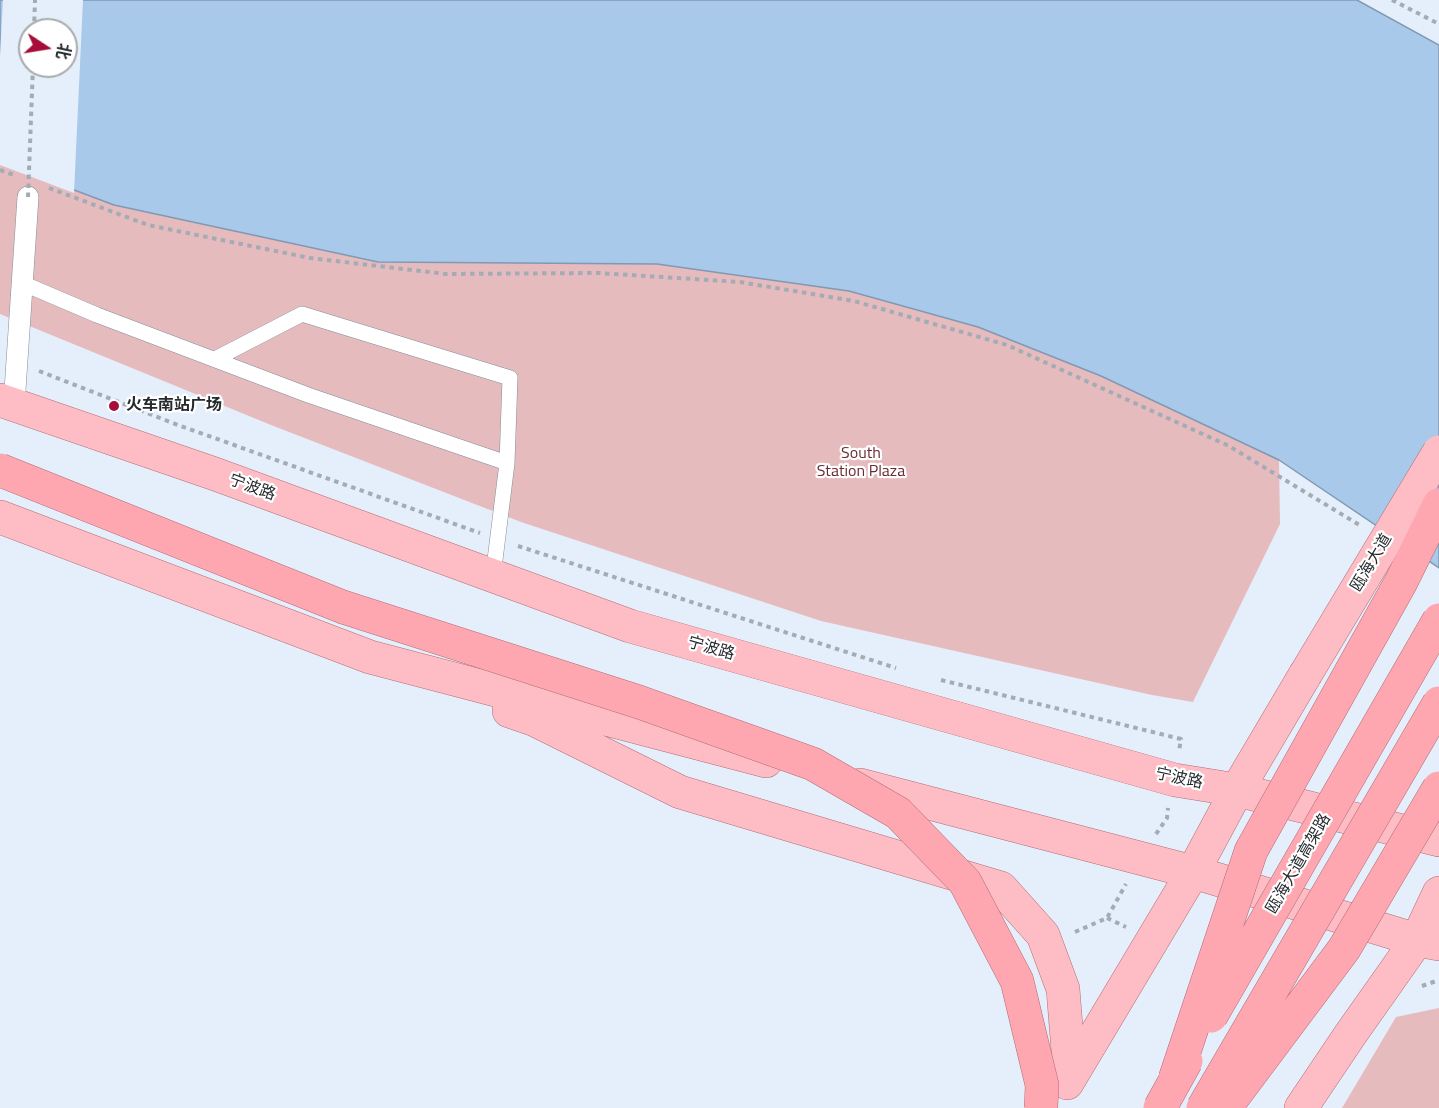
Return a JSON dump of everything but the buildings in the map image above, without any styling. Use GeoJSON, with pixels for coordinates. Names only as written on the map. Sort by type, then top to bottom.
{"type":"FeatureCollection","features":[{"type":"Feature","properties":{"kind":"highway"},"geometry":{"type":"LineString","coordinates":[[0,470],[343,607],[639,702],[813,764],[898,813],[965,882],[1017,981],[1042,1084],[1041,1108]]}},
{"type":"Feature","properties":{"kind":"highway"},"geometry":{"type":"LineString","coordinates":[[1401,582],[1439,505]]}},
{"type":"Feature","properties":{"kind":"highway"},"geometry":{"type":"LineString","coordinates":[[1175,1079],[1251,851],[1401,582],[1439,519]]}},
{"type":"Feature","properties":{"kind":"highway","name":"瓯海大道高架路"},"geometry":{"type":"LineString","coordinates":[[1160,1108],[1439,620]]}},
{"type":"Feature","properties":{"kind":"highway"},"geometry":{"type":"LineString","coordinates":[[1203,1108],[1439,703]]}},
{"type":"Feature","properties":{"kind":"highway"},"geometry":{"type":"LineString","coordinates":[[1225,1108],[1344,949],[1439,788]]}},
{"type":"Feature","properties":{"kind":"main road","name":"宁波路"},"geometry":{"type":"LineString","coordinates":[[7,402],[215,474],[630,626],[1175,780],[1237,790],[1439,840]]}},
{"type":"Feature","properties":{"kind":"main road","name":"瓯海大道"},"geometry":{"type":"LineString","coordinates":[[1059,1096],[1193,872],[1237,790],[1439,452]]}},
{"type":"Feature","properties":{"kind":"main road"},"geometry":{"type":"LineString","coordinates":[[0,518],[535,720],[680,792],[1001,888],[1043,935],[1063,989],[1068,1051],[1059,1096]]}},
{"type":"Feature","properties":{"kind":"main road"},"geometry":{"type":"LineString","coordinates":[[370,657],[1193,872],[1432,940]]}},
{"type":"Feature","properties":{"kind":"main road"},"geometry":{"type":"LineString","coordinates":[[1302,1108],[1350,1035],[1432,940],[1439,893]]}},
{"type":"Feature","properties":{"kind":"street"},"geometry":{"type":"LineString","coordinates":[[7,402],[16,362],[22,283],[34,188]]}},
{"type":"Feature","properties":{"kind":"lane"},"geometry":{"type":"LineString","coordinates":[[22,283],[97,315],[308,395],[507,463]]}},
{"type":"Feature","properties":{"kind":"lane"},"geometry":{"type":"LineString","coordinates":[[214,359],[302,314],[510,378],[507,463],[493,576]]}},
{"type":"Feature","properties":{"kind":"path"},"geometry":{"type":"LineString","coordinates":[[34,18],[35,0]]}},
{"type":"Feature","properties":{"kind":"path"},"geometry":{"type":"LineString","coordinates":[[1392,0],[1439,24]]}},
{"type":"Feature","properties":{"kind":"path"},"geometry":{"type":"LineString","coordinates":[[33,78],[34,188]]}},
{"type":"Feature","properties":{"kind":"path"},"geometry":{"type":"LineString","coordinates":[[0,170],[34,188],[148,225],[310,258],[446,274],[599,273],[740,282],[854,301],[1007,345],[1229,446],[1369,530]]}},
{"type":"Feature","properties":{"kind":"path"},"geometry":{"type":"LineString","coordinates":[[16,362],[178,426],[497,539],[907,671]]}},
{"type":"Feature","properties":{"kind":"path"},"geometry":{"type":"LineString","coordinates":[[930,678],[1181,739]]}},
{"type":"Feature","properties":{"kind":"green space","name":"South Station Plaza"},"geometry":{"type":"Polygon","coordinates":[[[0,162],[114,205],[378,262],[657,264],[849,291],[978,327],[1101,376],[1279,460],[1280,524],[1193,702],[1152,695],[821,621],[521,522],[271,425],[0,314],[0,162]]]}},
{"type":"Feature","properties":{"kind":"green space"},"geometry":{"type":"Polygon","coordinates":[[[1439,1008],[1439,1108],[1342,1108],[1396,1017],[1439,1008]]]}},
{"type":"Feature","properties":{"kind":"water"},"geometry":{"type":"Polygon","coordinates":[[[0,0],[1357,0],[1439,45],[1439,568],[1279,460],[1101,376],[978,327],[849,291],[657,264],[378,262],[114,205],[0,162],[0,0]]]}},
{"type":"Feature","properties":{"kind":"pier"},"geometry":{"type":"Polygon","coordinates":[[[3,0],[83,0],[74,193],[0,165],[0,56],[3,0]]]}},
{"type":"Feature","properties":{"kind":"place","name":"火车南站广场"},"geometry":{"type":"Point","coordinates":[114,406]}}]}
